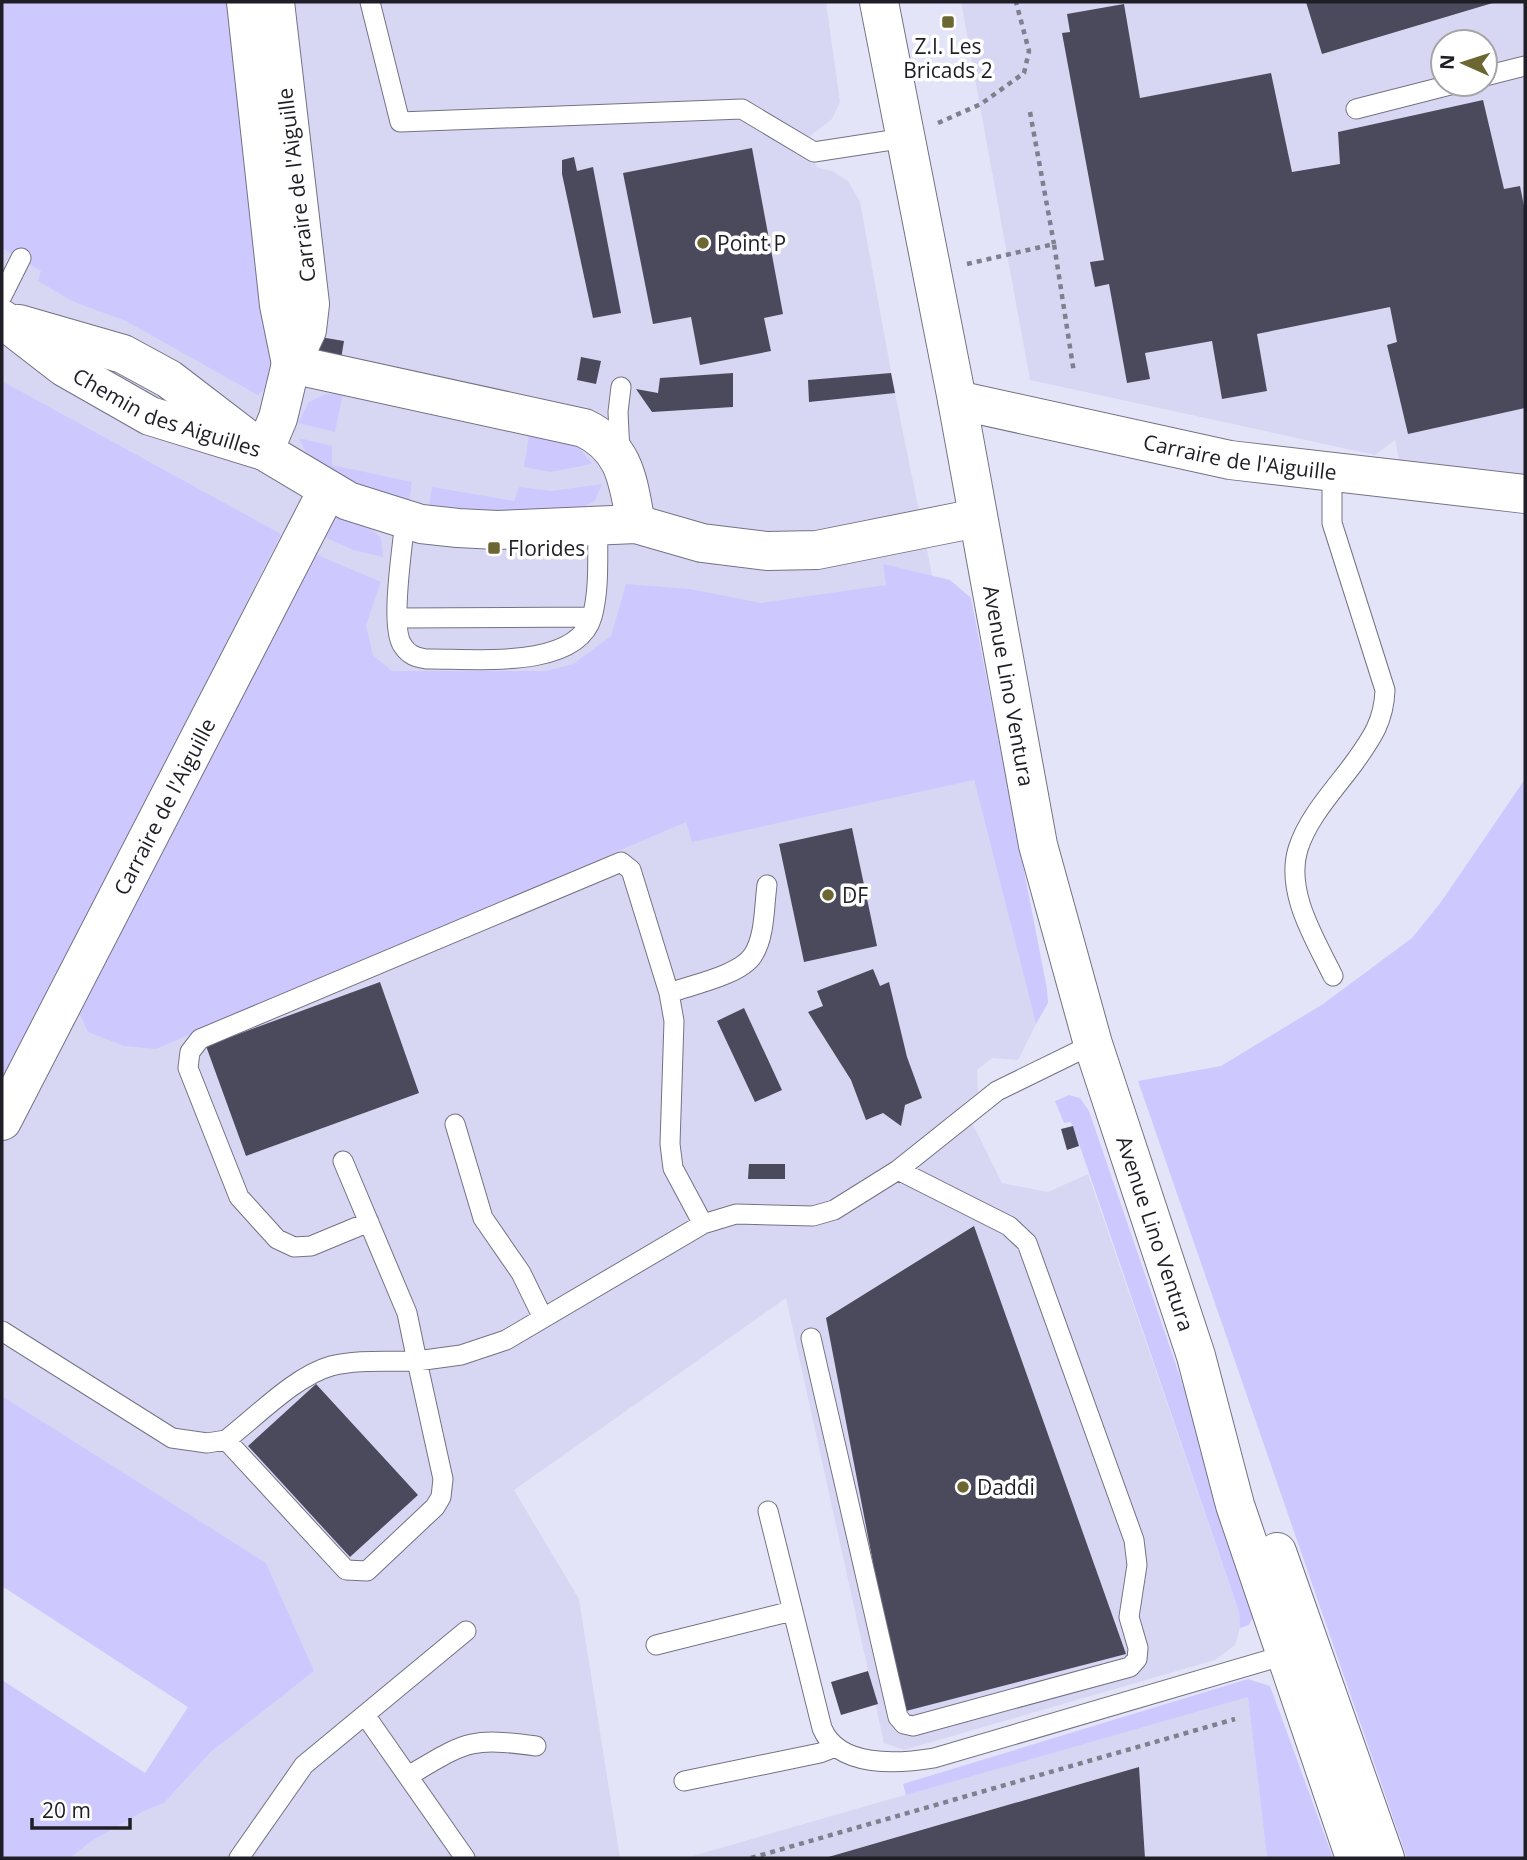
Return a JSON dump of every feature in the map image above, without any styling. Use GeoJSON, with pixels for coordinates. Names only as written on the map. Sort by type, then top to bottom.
{"type":"FeatureCollection","features":[{"type":"Feature","properties":{"kind":"street","name":"Carraire de l'Aiguille"},"geometry":{"type":"LineString","coordinates":[[246,2],[300,238]]}},
{"type":"Feature","properties":{"kind":"street","name":"Carraire de l'Aiguille"},"geometry":{"type":"LineString","coordinates":[[264,452],[284,398],[291,364],[279,305],[300,238],[275,2]]}},
{"type":"Feature","properties":{"kind":"street","name":"Avenue Lino Ventura"},"geometry":{"type":"LineString","coordinates":[[879,2],[957,400],[1038,845],[1093,1044],[1196,1356],[1235,1504],[1385,1858]]}},
{"type":"Feature","properties":{"kind":"street","name":"Chemin des Aiguilles"},"geometry":{"type":"LineString","coordinates":[[2,311],[64,367],[150,416],[264,452]]}},
{"type":"Feature","properties":{"kind":"street"},"geometry":{"type":"LineString","coordinates":[[291,364],[584,428],[608,443],[620,457],[636,524]]}},
{"type":"Feature","properties":{"kind":"street","name":"Carraire de l'Aiguille"},"geometry":{"type":"LineString","coordinates":[[957,400],[1230,460],[1525,494]]}},
{"type":"Feature","properties":{"kind":"street"},"geometry":{"type":"LineString","coordinates":[[264,452],[327,491],[405,520],[496,530],[636,524],[702,543],[767,551],[817,550],[977,518]]}},
{"type":"Feature","properties":{"kind":"street","name":"Carraire de l'Aiguille"},"geometry":{"type":"LineString","coordinates":[[2,1121],[327,491]]}},
{"type":"Feature","properties":{"kind":"street","name":"Avenue Lino Ventura"},"geometry":{"type":"LineString","coordinates":[[1299,1651],[1355,1858]]}},
{"type":"Feature","properties":{"kind":"lane"},"geometry":{"type":"LineString","coordinates":[[370,2],[400,122],[742,109],[814,152],[905,138]]}},
{"type":"Feature","properties":{"kind":"lane"},"geometry":{"type":"LineString","coordinates":[[1499,72],[1525,66]]}},
{"type":"Feature","properties":{"kind":"lane"},"geometry":{"type":"LineString","coordinates":[[1356,109],[1429,90]]}},
{"type":"Feature","properties":{"kind":"lane"},"geometry":{"type":"LineString","coordinates":[[2,311],[21,258]]}},
{"type":"Feature","properties":{"kind":"lane"},"geometry":{"type":"LineString","coordinates":[[620,457],[618,428],[621,387]]}},
{"type":"Feature","properties":{"kind":"lane"},"geometry":{"type":"LineString","coordinates":[[1332,472],[1332,523],[1385,690],[1384,713],[1375,733],[1314,817],[1298,850],[1297,883],[1303,914],[1333,976]]}},
{"type":"Feature","properties":{"kind":"lane"},"geometry":{"type":"LineString","coordinates":[[405,520],[397,618],[401,644],[413,656],[438,659],[540,657],[567,646],[584,632],[592,617],[597,575],[598,525]]}},
{"type":"Feature","properties":{"kind":"lane"},"geometry":{"type":"LineString","coordinates":[[397,618],[592,617]]}},
{"type":"Feature","properties":{"kind":"lane"},"geometry":{"type":"LineString","coordinates":[[369,1222],[311,1247],[294,1247],[277,1239],[239,1198],[188,1068],[190,1052],[200,1039],[621,862],[631,870],[669,993],[674,1021],[670,1144],[673,1168],[703,1224]]}},
{"type":"Feature","properties":{"kind":"lane"},"geometry":{"type":"LineString","coordinates":[[669,993],[741,968],[753,956],[759,941],[767,886]]}},
{"type":"Feature","properties":{"kind":"lane"},"geometry":{"type":"LineString","coordinates":[[2,1331],[172,1438],[207,1443],[226,1440],[309,1375],[331,1366],[356,1362],[417,1361],[461,1355],[506,1340],[703,1224],[736,1213],[813,1216],[834,1210],[898,1170],[996,1091],[1093,1044]]}},
{"type":"Feature","properties":{"kind":"lane"},"geometry":{"type":"LineString","coordinates":[[456,1124],[484,1218],[521,1273],[543,1318]]}},
{"type":"Feature","properties":{"kind":"lane"},"geometry":{"type":"LineString","coordinates":[[226,1440],[346,1570],[367,1571],[435,1507],[442,1497],[443,1479],[407,1313],[343,1161]]}},
{"type":"Feature","properties":{"kind":"lane"},"geometry":{"type":"LineString","coordinates":[[811,1338],[898,1717],[904,1724],[913,1726],[1130,1667],[1137,1660],[1138,1648],[1129,1617],[1137,1565],[1134,1540],[1027,1243],[1009,1226],[898,1170]]}},
{"type":"Feature","properties":{"kind":"lane"},"geometry":{"type":"LineString","coordinates":[[768,1510],[822,1728],[833,1748],[852,1756],[900,1762],[934,1758],[1299,1651]]}},
{"type":"Feature","properties":{"kind":"lane"},"geometry":{"type":"LineString","coordinates":[[656,1645],[792,1611]]}},
{"type":"Feature","properties":{"kind":"lane"},"geometry":{"type":"LineString","coordinates":[[248,1855],[304,1765],[466,1631]]}},
{"type":"Feature","properties":{"kind":"lane"},"geometry":{"type":"LineString","coordinates":[[365,1715],[465,1858]]}},
{"type":"Feature","properties":{"kind":"lane"},"geometry":{"type":"LineString","coordinates":[[408,1776],[463,1744],[490,1740],[537,1746]]}},
{"type":"Feature","properties":{"kind":"lane"},"geometry":{"type":"LineString","coordinates":[[684,1781],[833,1748]]}},
{"type":"Feature","properties":{"kind":"path"},"geometry":{"type":"LineString","coordinates":[[905,138],[981,104],[1024,73],[1029,51],[1016,2]]}},
{"type":"Feature","properties":{"kind":"path"},"geometry":{"type":"LineString","coordinates":[[1030,111],[1074,373]]}},
{"type":"Feature","properties":{"kind":"path"},"geometry":{"type":"LineString","coordinates":[[932,273],[1054,244]]}},
{"type":"Feature","properties":{"kind":"path"},"geometry":{"type":"LineString","coordinates":[[751,1858],[1235,1719]]}},
{"type":"Feature","properties":{"kind":"shaded area"},"geometry":{"type":"Polygon","coordinates":[[[2,2],[826,2],[840,102],[832,119],[810,136],[816,167],[832,171],[848,181],[860,202],[895,393],[974,780],[1036,1024],[1018,1060],[992,1058],[977,1070],[978,1092],[963,1104],[1002,1183],[1048,1192],[1088,1174],[1239,1612],[1240,1628],[1235,1645],[1215,1660],[904,1750],[884,1743],[786,1298],[514,1490],[579,1599],[620,1858],[70,1858],[92,1841],[144,1811],[164,1803],[211,1752],[229,1738],[188,1707],[2,1586],[2,2]]]}},
{"type":"Feature","properties":{"kind":"shaded area"},"geometry":{"type":"Polygon","coordinates":[[[2,2],[235,2],[275,364],[269,386],[258,395],[126,321],[74,302],[38,281],[41,271],[2,248],[2,2]]]}},
{"type":"Feature","properties":{"kind":"shaded area"},"geometry":{"type":"Polygon","coordinates":[[[961,2],[1525,2],[1525,478],[1399,460],[1395,440],[1375,455],[1030,380],[961,2]]]}},
{"type":"Feature","properties":{"kind":"shaded area"},"geometry":{"type":"Polygon","coordinates":[[[2,381],[281,534],[2,1085],[2,381]]]}},
{"type":"Feature","properties":{"kind":"shaded area"},"geometry":{"type":"Polygon","coordinates":[[[326,394],[343,394],[335,432],[298,423],[309,402],[326,394]]]}},
{"type":"Feature","properties":{"kind":"shaded area"},"geometry":{"type":"Polygon","coordinates":[[[530,429],[576,443],[592,464],[550,472],[524,467],[530,429]]]}},
{"type":"Feature","properties":{"kind":"shaded area"},"geometry":{"type":"Polygon","coordinates":[[[299,438],[332,446],[332,465],[412,482],[409,502],[357,487],[310,461],[299,438]]]}},
{"type":"Feature","properties":{"kind":"shaded area"},"geometry":{"type":"Polygon","coordinates":[[[602,484],[595,501],[583,507],[465,512],[429,507],[432,487],[514,501],[519,487],[551,491],[602,484]]]}},
{"type":"Feature","properties":{"kind":"shaded area"},"geometry":{"type":"Polygon","coordinates":[[[335,518],[359,524],[381,537],[383,557],[353,550],[322,536],[335,518]]]}},
{"type":"Feature","properties":{"kind":"shaded area"},"geometry":{"type":"Polygon","coordinates":[[[313,553],[381,582],[366,625],[373,655],[392,671],[545,671],[573,664],[611,636],[626,584],[690,589],[761,603],[886,585],[883,564],[950,580],[971,598],[1047,989],[1048,1003],[1036,1024],[974,780],[692,842],[686,822],[156,1049],[124,1046],[88,1032],[76,1007],[313,553]]]}},
{"type":"Feature","properties":{"kind":"shaded area"},"geometry":{"type":"Polygon","coordinates":[[[1525,779],[1525,1858],[1407,1858],[1138,1081],[1221,1066],[1323,1004],[1412,938],[1441,902],[1525,779]]]}},
{"type":"Feature","properties":{"kind":"shaded area"},"geometry":{"type":"Polygon","coordinates":[[[1069,1095],[1080,1098],[1089,1111],[1251,1584],[1253,1617],[1249,1625],[1240,1628],[1239,1612],[1073,1126],[1070,1122],[1064,1123],[1055,1101],[1069,1095]]]}},
{"type":"Feature","properties":{"kind":"shaded area"},"geometry":{"type":"Polygon","coordinates":[[[2,1396],[266,1563],[314,1671],[211,1752],[164,1803],[144,1811],[92,1841],[70,1858],[2,1858],[2,1680],[145,1773],[188,1707],[2,1586],[2,1396]]]}},
{"type":"Feature","properties":{"kind":"shaded area"},"geometry":{"type":"Polygon","coordinates":[[[1248,1679],[1270,1686],[1333,1858],[1267,1858],[1248,1697],[906,1795],[903,1784],[1248,1679]]]}},
{"type":"Feature","properties":{"kind":"shaded area"},"geometry":{"type":"Polygon","coordinates":[[[1248,1696],[1267,1858],[686,1858],[1248,1696]]]}},
{"type":"Feature","properties":{"kind":"building"},"geometry":{"type":"Polygon","coordinates":[[[1306,2],[1496,2],[1322,54],[1306,2]]]}},
{"type":"Feature","properties":{"kind":"building"},"geometry":{"type":"Polygon","coordinates":[[[1124,4],[1140,98],[1271,73],[1292,172],[1340,164],[1338,132],[1483,100],[1504,189],[1520,186],[1525,211],[1525,408],[1408,434],[1387,345],[1397,342],[1390,307],[1257,334],[1267,391],[1222,399],[1212,341],[1145,353],[1150,379],[1127,383],[1109,284],[1095,287],[1090,262],[1104,260],[1062,33],[1070,32],[1067,14],[1124,4]]]}},
{"type":"Feature","properties":{"kind":"building","name":"Point P"},"geometry":{"type":"Polygon","coordinates":[[[752,148],[783,314],[764,318],[771,351],[700,365],[691,317],[653,324],[623,173],[752,148]]]}},
{"type":"Feature","properties":{"kind":"building"},"geometry":{"type":"Polygon","coordinates":[[[574,157],[577,171],[593,167],[621,313],[593,318],[562,174],[562,160],[574,157]]]}},
{"type":"Feature","properties":{"kind":"building"},"geometry":{"type":"Polygon","coordinates":[[[320,337],[344,341],[341,359],[316,355],[320,337]]]}},
{"type":"Feature","properties":{"kind":"building"},"geometry":{"type":"Polygon","coordinates":[[[581,357],[601,361],[596,384],[577,380],[581,357]]]}},
{"type":"Feature","properties":{"kind":"building"},"geometry":{"type":"Polygon","coordinates":[[[733,373],[733,407],[652,412],[636,389],[658,393],[660,378],[733,373]]]}},
{"type":"Feature","properties":{"kind":"building"},"geometry":{"type":"Polygon","coordinates":[[[891,373],[895,393],[809,402],[808,380],[891,373]]]}},
{"type":"Feature","properties":{"kind":"building","name":"DF"},"geometry":{"type":"Polygon","coordinates":[[[852,828],[877,946],[804,962],[779,844],[852,828]]]}},
{"type":"Feature","properties":{"kind":"building"},"geometry":{"type":"Polygon","coordinates":[[[873,969],[880,986],[889,982],[907,1057],[922,1098],[905,1105],[901,1126],[883,1113],[866,1120],[851,1080],[808,1012],[823,1006],[817,991],[873,969]]]}},
{"type":"Feature","properties":{"kind":"building"},"geometry":{"type":"Polygon","coordinates":[[[380,982],[419,1093],[246,1156],[206,1046],[380,982]]]}},
{"type":"Feature","properties":{"kind":"building"},"geometry":{"type":"Polygon","coordinates":[[[744,1008],[782,1090],[755,1102],[717,1021],[744,1008]]]}},
{"type":"Feature","properties":{"kind":"building"},"geometry":{"type":"Polygon","coordinates":[[[1073,1126],[1079,1146],[1067,1150],[1061,1129],[1073,1126]]]}},
{"type":"Feature","properties":{"kind":"building"},"geometry":{"type":"Polygon","coordinates":[[[749,1164],[785,1164],[785,1179],[748,1179],[749,1164]]]}},
{"type":"Feature","properties":{"kind":"building","name":"Daddi"},"geometry":{"type":"Polygon","coordinates":[[[974,1226],[1126,1654],[906,1711],[890,1651],[826,1318],[974,1226]]]}},
{"type":"Feature","properties":{"kind":"building"},"geometry":{"type":"Polygon","coordinates":[[[316,1384],[418,1495],[350,1557],[248,1446],[316,1384]]]}},
{"type":"Feature","properties":{"kind":"building"},"geometry":{"type":"Polygon","coordinates":[[[868,1671],[878,1704],[841,1715],[831,1682],[868,1671]]]}},
{"type":"Feature","properties":{"kind":"building"},"geometry":{"type":"Polygon","coordinates":[[[1139,1767],[1145,1858],[825,1858],[1139,1767]]]}},
{"type":"Feature","properties":{"kind":"place","name":"Z.I. Les Bricads 2"},"geometry":{"type":"Point","coordinates":[948,22]}},
{"type":"Feature","properties":{"kind":"place","name":"Point P"},"geometry":{"type":"Point","coordinates":[703,243]}},
{"type":"Feature","properties":{"kind":"place","name":"Florides"},"geometry":{"type":"Point","coordinates":[494,548]}},
{"type":"Feature","properties":{"kind":"place","name":"DF"},"geometry":{"type":"Point","coordinates":[828,895]}},
{"type":"Feature","properties":{"kind":"place","name":"Daddi"},"geometry":{"type":"Point","coordinates":[963,1487]}}]}
